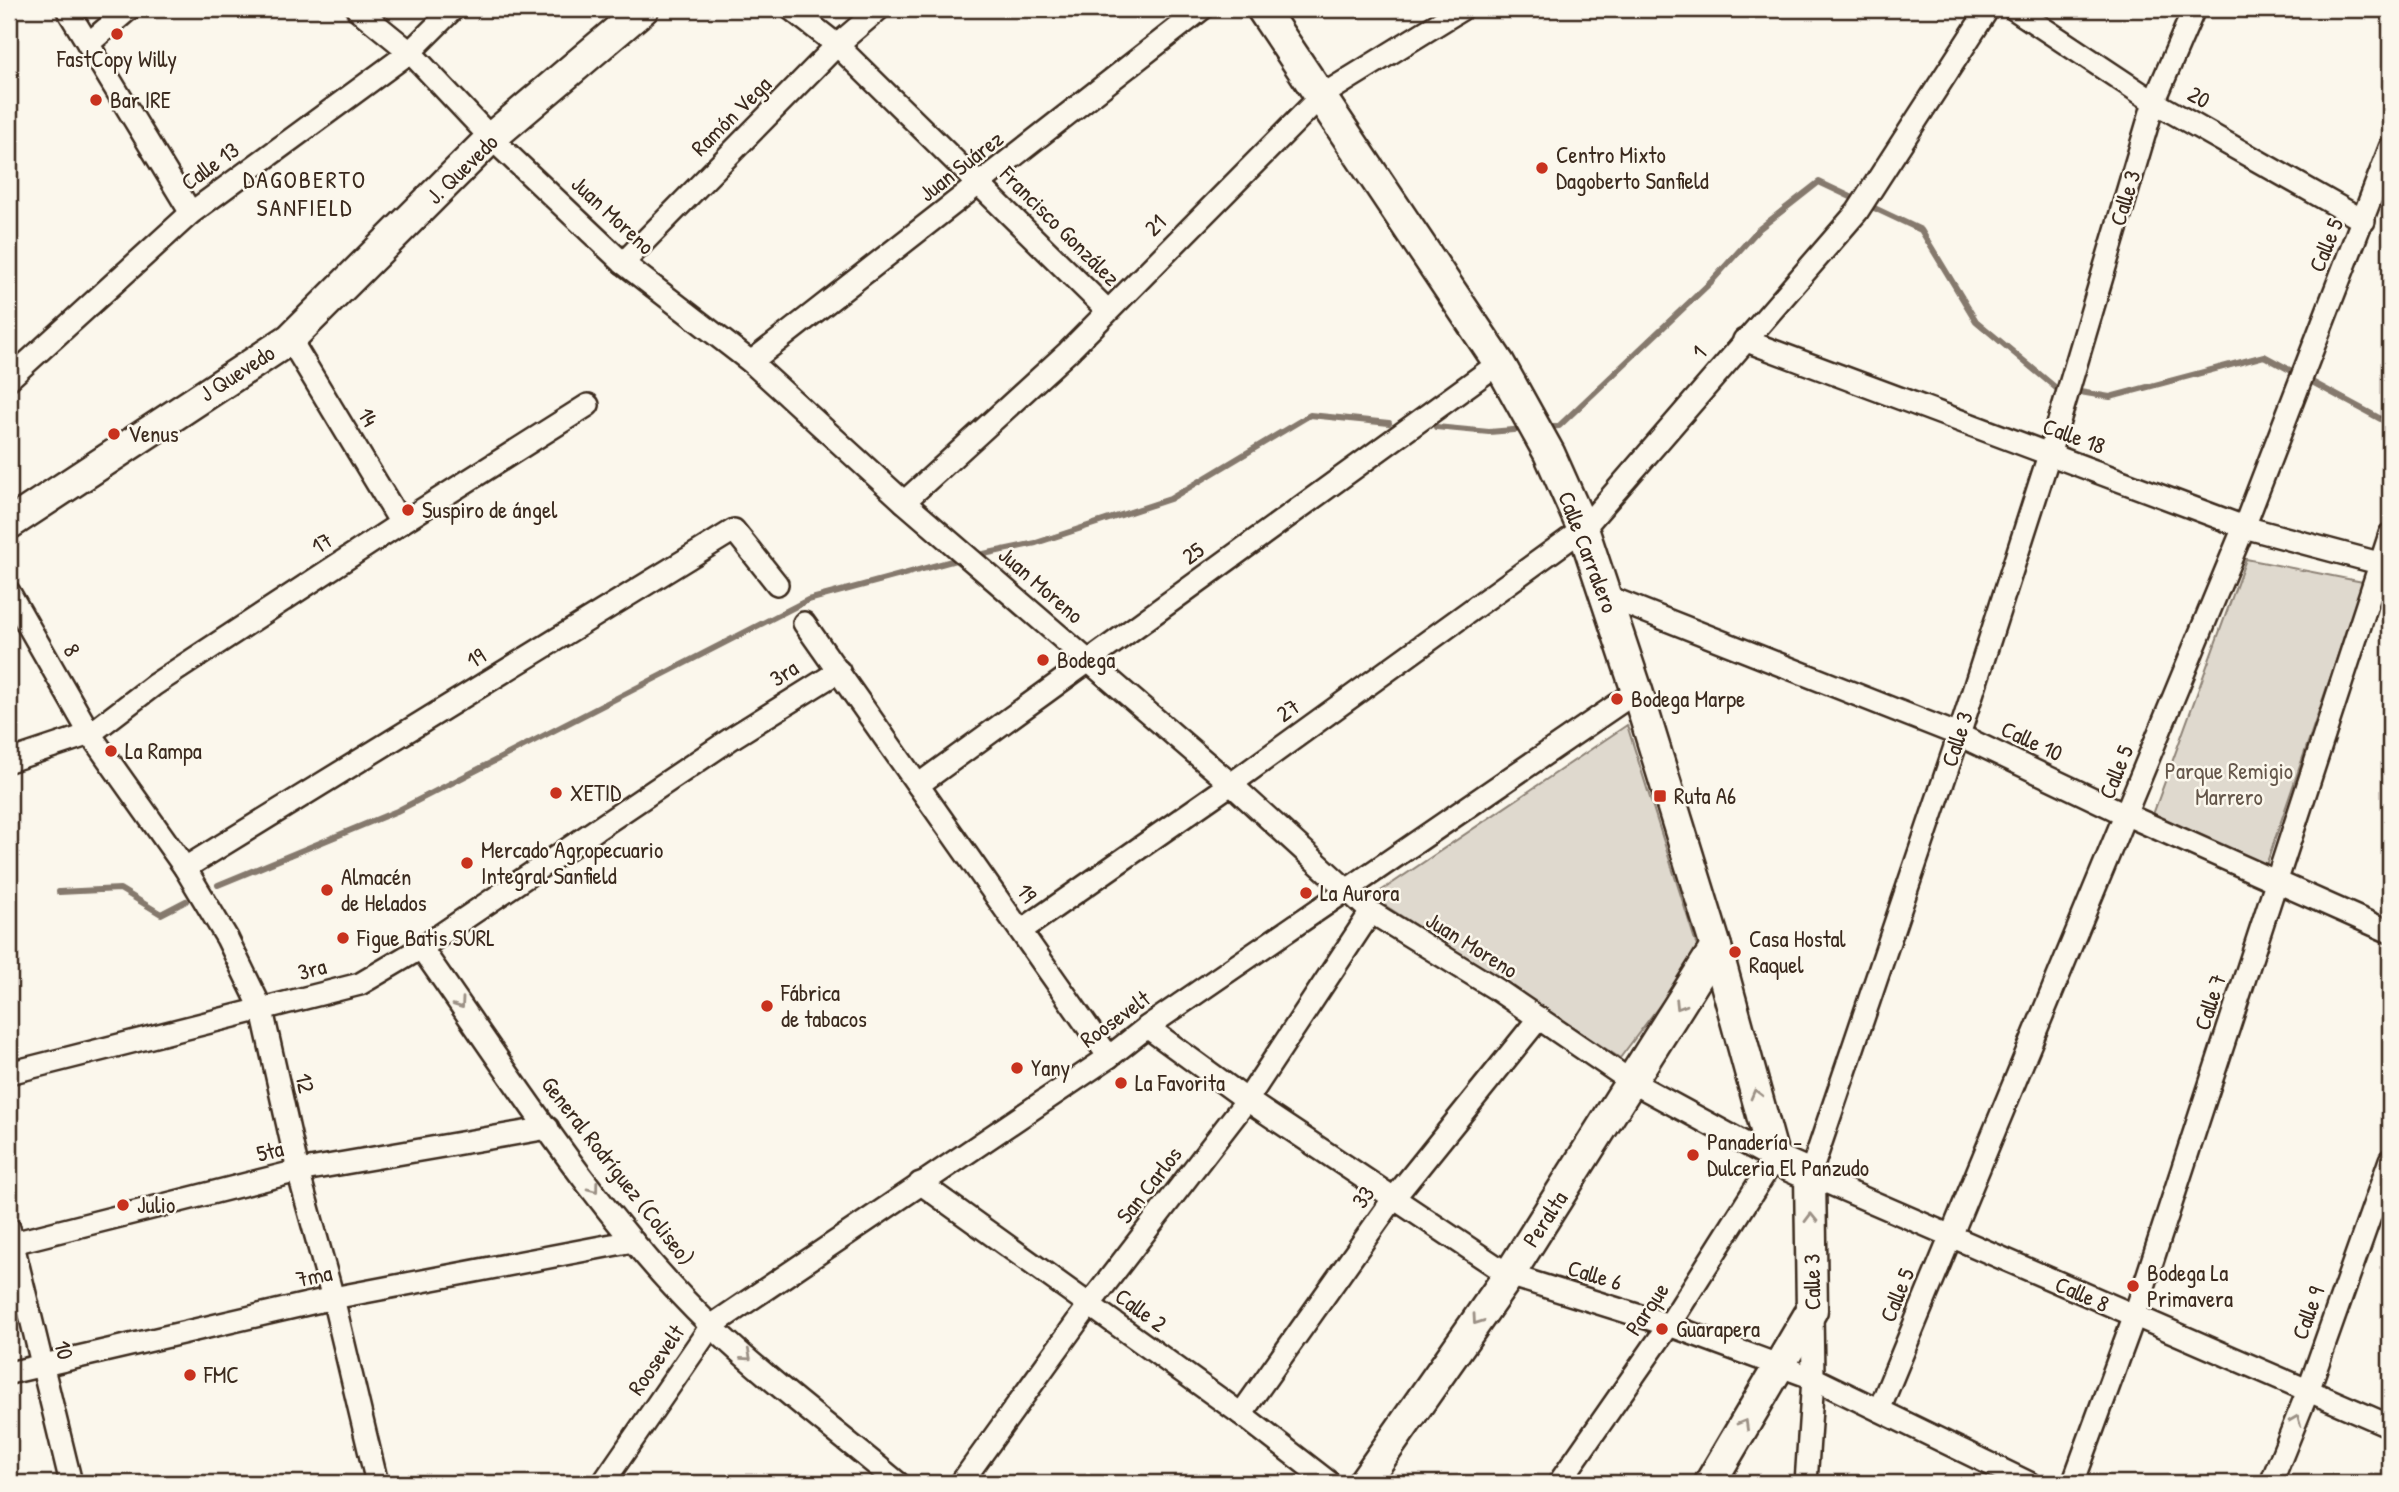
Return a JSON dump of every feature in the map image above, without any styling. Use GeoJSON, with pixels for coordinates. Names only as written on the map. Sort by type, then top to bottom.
{"type":"FeatureCollection","features":[{"type":"Feature","properties":{"kind":"street"},"geometry":{"type":"LineString","coordinates":[[67,9],[191,213]]}},
{"type":"Feature","properties":{"kind":"street"},"geometry":{"type":"LineString","coordinates":[[88,44],[129,9]]}},
{"type":"Feature","properties":{"kind":"street","name":"Juan Moreno"},"geometry":{"type":"LineString","coordinates":[[357,9],[410,52],[491,138],[623,262],[751,362],[904,502],[1231,784],[1371,912],[1539,1018],[1632,1082],[1774,1159]]}},
{"type":"Feature","properties":{"kind":"street","name":"Calle 13"},"geometry":{"type":"LineString","coordinates":[[9,379],[191,213],[410,52],[453,9]]}},
{"type":"Feature","properties":{"kind":"street","name":"J. Quevedo"},"geometry":{"type":"LineString","coordinates":[[290,339],[491,138],[642,9]]}},
{"type":"Feature","properties":{"kind":"street","name":"Francisco González"},"geometry":{"type":"LineString","coordinates":[[791,9],[838,45],[1107,310]]}},
{"type":"Feature","properties":{"kind":"street","name":"Ramón Vega"},"geometry":{"type":"LineString","coordinates":[[623,262],[838,45],[879,9]]}},
{"type":"Feature","properties":{"kind":"street","name":"Juan Suárez"},"geometry":{"type":"LineString","coordinates":[[751,362],[1202,9]]}},
{"type":"Feature","properties":{"kind":"street","name":"Calle Carralero"},"geometry":{"type":"LineString","coordinates":[[1262,9],[1499,363],[1549,453],[1583,529],[1637,691],[1716,947],[1774,1159]]}},
{"type":"Feature","properties":{"kind":"street","name":"21"},"geometry":{"type":"LineString","coordinates":[[904,502],[1069,352],[1107,310],[1321,96],[1462,9]]}},
{"type":"Feature","properties":{"kind":"street","name":"1"},"geometry":{"type":"LineString","coordinates":[[1583,529],[1857,212],[1988,9]]}},
{"type":"Feature","properties":{"kind":"street","name":"20"},"geometry":{"type":"LineString","coordinates":[[2014,9],[2154,102],[2364,221]]}},
{"type":"Feature","properties":{"kind":"street","name":"Calle 3"},"geometry":{"type":"LineString","coordinates":[[1806,1483],[1813,1378],[1810,1175],[1959,735],[2049,455],[2154,102],[2194,9]]}},
{"type":"Feature","properties":{"kind":"street","name":"Calle 5"},"geometry":{"type":"LineString","coordinates":[[1879,1410],[2244,527],[2390,149]]}},
{"type":"Feature","properties":{"kind":"street","name":"14"},"geometry":{"type":"LineString","coordinates":[[290,339],[401,523]]}},
{"type":"Feature","properties":{"kind":"street","name":"J Quevedo"},"geometry":{"type":"LineString","coordinates":[[9,524],[290,339]]}},
{"type":"Feature","properties":{"kind":"street","name":"Calle 18"},"geometry":{"type":"LineString","coordinates":[[1744,340],[2244,527],[2385,565]]}},
{"type":"Feature","properties":{"kind":"street","name":"25"},"geometry":{"type":"LineString","coordinates":[[918,785],[1499,363]]}},
{"type":"Feature","properties":{"kind":"street","name":"17"},"geometry":{"type":"LineString","coordinates":[[9,761],[90,734],[154,685],[401,523],[588,405]]}},
{"type":"Feature","properties":{"kind":"street","name":"27"},"geometry":{"type":"LineString","coordinates":[[1022,930],[1231,784],[1583,529]]}},
{"type":"Feature","properties":{"kind":"street","name":"19"},"geometry":{"type":"LineString","coordinates":[[185,867],[734,530],[777,584]]}},
{"type":"Feature","properties":{"kind":"street","name":"Calle 7"},"geometry":{"type":"LineString","coordinates":[[2073,1483],[2134,1317],[2385,565],[2390,534]]}},
{"type":"Feature","properties":{"kind":"street","name":"8"},"geometry":{"type":"LineString","coordinates":[[9,592],[90,734]]}},
{"type":"Feature","properties":{"kind":"street","name":"Calle 10"},"geometry":{"type":"LineString","coordinates":[[1606,596],[1959,735],[2127,815],[2390,932]]}},
{"type":"Feature","properties":{"kind":"street","name":"19"},"geometry":{"type":"LineString","coordinates":[[804,623],[1022,930],[1108,1057]]}},
{"type":"Feature","properties":{"kind":"street","name":"3ra"},"geometry":{"type":"LineString","coordinates":[[9,1073],[360,984],[421,948],[735,736],[839,671]]}},
{"type":"Feature","properties":{"kind":"street","name":"Roosevelt"},"geometry":{"type":"LineString","coordinates":[[603,1483],[711,1326],[1108,1057],[1147,1027],[1637,691]]}},
{"type":"Feature","properties":{"kind":"street","name":"12"},"geometry":{"type":"LineString","coordinates":[[90,734],[185,867],[227,938],[262,1010],[298,1171],[333,1298],[377,1483]]}},
{"type":"Feature","properties":{"kind":"street","name":"San Carlos"},"geometry":{"type":"LineString","coordinates":[[961,1483],[1089,1305],[1247,1100],[1371,912]]}},
{"type":"Feature","properties":{"kind":"street","name":"Peralta"},"geometry":{"type":"LineString","coordinates":[[1363,1483],[1508,1275],[1716,947]]}},
{"type":"Feature","properties":{"kind":"street","name":"General Rodríguez (Coliseo)"},"geometry":{"type":"LineString","coordinates":[[421,948],[548,1128],[634,1241],[711,1326],[898,1483]]}},
{"type":"Feature","properties":{"kind":"street","name":"33"},"geometry":{"type":"LineString","coordinates":[[1241,1414],[1394,1198],[1539,1018]]}},
{"type":"Feature","properties":{"kind":"street","name":"Calle 6"},"geometry":{"type":"LineString","coordinates":[[1147,1027],[1247,1100],[1508,1275],[1669,1325],[1813,1378],[2029,1483]]}},
{"type":"Feature","properties":{"kind":"street","name":"5ta"},"geometry":{"type":"LineString","coordinates":[[10,1238],[298,1171],[548,1128]]}},
{"type":"Feature","properties":{"kind":"street","name":"Calle 8"},"geometry":{"type":"LineString","coordinates":[[1774,1159],[2390,1426]]}},
{"type":"Feature","properties":{"kind":"street","name":"Parque"},"geometry":{"type":"LineString","coordinates":[[1559,1483],[1669,1325],[1774,1159]]}},
{"type":"Feature","properties":{"kind":"street","name":"Calle 9"},"geometry":{"type":"LineString","coordinates":[[2271,1483],[2308,1391],[2390,1160]]}},
{"type":"Feature","properties":{"kind":"street","name":"Calle 2"},"geometry":{"type":"LineString","coordinates":[[920,1183],[1241,1414],[1330,1483]]}},
{"type":"Feature","properties":{"kind":"street","name":"10"},"geometry":{"type":"LineString","coordinates":[[10,1238],[71,1483]]}},
{"type":"Feature","properties":{"kind":"street","name":"7ma"},"geometry":{"type":"LineString","coordinates":[[9,1373],[333,1298],[634,1241]]}},
{"type":"Feature","properties":{"kind":"street"},"geometry":{"type":"LineString","coordinates":[[1710,1483],[1812,1310]]}},
{"type":"Feature","properties":{"kind":"green space","name":"Parque Remigio Marrero"},"geometry":{"type":"Polygon","coordinates":[[[2246,559],[2363,582],[2264,871],[2151,820],[2246,559]]]}},
{"type":"Feature","properties":{"kind":"green space"},"geometry":{"type":"Polygon","coordinates":[[[1627,725],[1699,953],[1620,1058],[1372,897],[1627,725]]]}},
{"type":"Feature","properties":{"kind":"waterway"},"geometry":{"type":"LineString","coordinates":[[1546,427],[1559,426],[1711,282],[1759,229],[1819,182],[1921,230],[1976,321],[2056,388],[2110,397],[2264,356],[2390,424]]}},
{"type":"Feature","properties":{"kind":"waterway"},"geometry":{"type":"LineString","coordinates":[[974,556],[1036,543],[1170,499],[1310,415],[1389,423]]}},
{"type":"Feature","properties":{"kind":"waterway"},"geometry":{"type":"LineString","coordinates":[[1436,427],[1489,432],[1525,429]]}},
{"type":"Feature","properties":{"kind":"waterway"},"geometry":{"type":"LineString","coordinates":[[218,885],[397,811],[808,600],[963,558]]}},
{"type":"Feature","properties":{"kind":"waterway"},"geometry":{"type":"LineString","coordinates":[[59,892],[120,889],[161,914],[186,901]]}},
{"type":"Feature","properties":{"kind":"place","name":"FastCopy Willy"},"geometry":{"type":"Point","coordinates":[117,34]}},
{"type":"Feature","properties":{"kind":"place","name":"Bar IRE"},"geometry":{"type":"Point","coordinates":[96,100]}},
{"type":"Feature","properties":{"kind":"place","name":"Centro Mixto Dagoberto Sanfield"},"geometry":{"type":"Point","coordinates":[1542,168]}},
{"type":"Feature","properties":{"kind":"place","name":"Venus"},"geometry":{"type":"Point","coordinates":[114,434]}},
{"type":"Feature","properties":{"kind":"place","name":"Suspiro de ángel"},"geometry":{"type":"Point","coordinates":[408,510]}},
{"type":"Feature","properties":{"kind":"place","name":"Bodega"},"geometry":{"type":"Point","coordinates":[1043,660]}},
{"type":"Feature","properties":{"kind":"place","name":"Bodega Marpe"},"geometry":{"type":"Point","coordinates":[1617,699]}},
{"type":"Feature","properties":{"kind":"place","name":"La Rampa"},"geometry":{"type":"Point","coordinates":[111,751]}},
{"type":"Feature","properties":{"kind":"place","name":"XETID"},"geometry":{"type":"Point","coordinates":[556,793]}},
{"type":"Feature","properties":{"kind":"place","name":"Ruta A6"},"geometry":{"type":"Point","coordinates":[1660,796]}},
{"type":"Feature","properties":{"kind":"place","name":"Mercado Agropecuario Integral Sanfield"},"geometry":{"type":"Point","coordinates":[467,863]}},
{"type":"Feature","properties":{"kind":"place","name":"Almacén de Helados"},"geometry":{"type":"Point","coordinates":[327,890]}},
{"type":"Feature","properties":{"kind":"place","name":"La Aurora"},"geometry":{"type":"Point","coordinates":[1306,893]}},
{"type":"Feature","properties":{"kind":"place","name":"Figue Batis SURL"},"geometry":{"type":"Point","coordinates":[343,938]}},
{"type":"Feature","properties":{"kind":"place","name":"Casa Hostal Raquel"},"geometry":{"type":"Point","coordinates":[1735,952]}},
{"type":"Feature","properties":{"kind":"place","name":"Fábrica de tabacos"},"geometry":{"type":"Point","coordinates":[767,1006]}},
{"type":"Feature","properties":{"kind":"place","name":"Yany"},"geometry":{"type":"Point","coordinates":[1017,1068]}},
{"type":"Feature","properties":{"kind":"place","name":"La Favorita"},"geometry":{"type":"Point","coordinates":[1121,1083]}},
{"type":"Feature","properties":{"kind":"place","name":"Panadería - Dulceria El Panzudo"},"geometry":{"type":"Point","coordinates":[1693,1155]}},
{"type":"Feature","properties":{"kind":"place","name":"Julio"},"geometry":{"type":"Point","coordinates":[123,1205]}},
{"type":"Feature","properties":{"kind":"place","name":"Bodega La Primavera"},"geometry":{"type":"Point","coordinates":[2133,1286]}},
{"type":"Feature","properties":{"kind":"place","name":"Guarapera"},"geometry":{"type":"Point","coordinates":[1662,1329]}},
{"type":"Feature","properties":{"kind":"place","name":"FMC"},"geometry":{"type":"Point","coordinates":[190,1375]}},
{"type":"Feature","properties":{"kind":"district","name":"DAGOBERTO SANFIELD"},"geometry":{"type":"Point","coordinates":[305,194]}}]}
